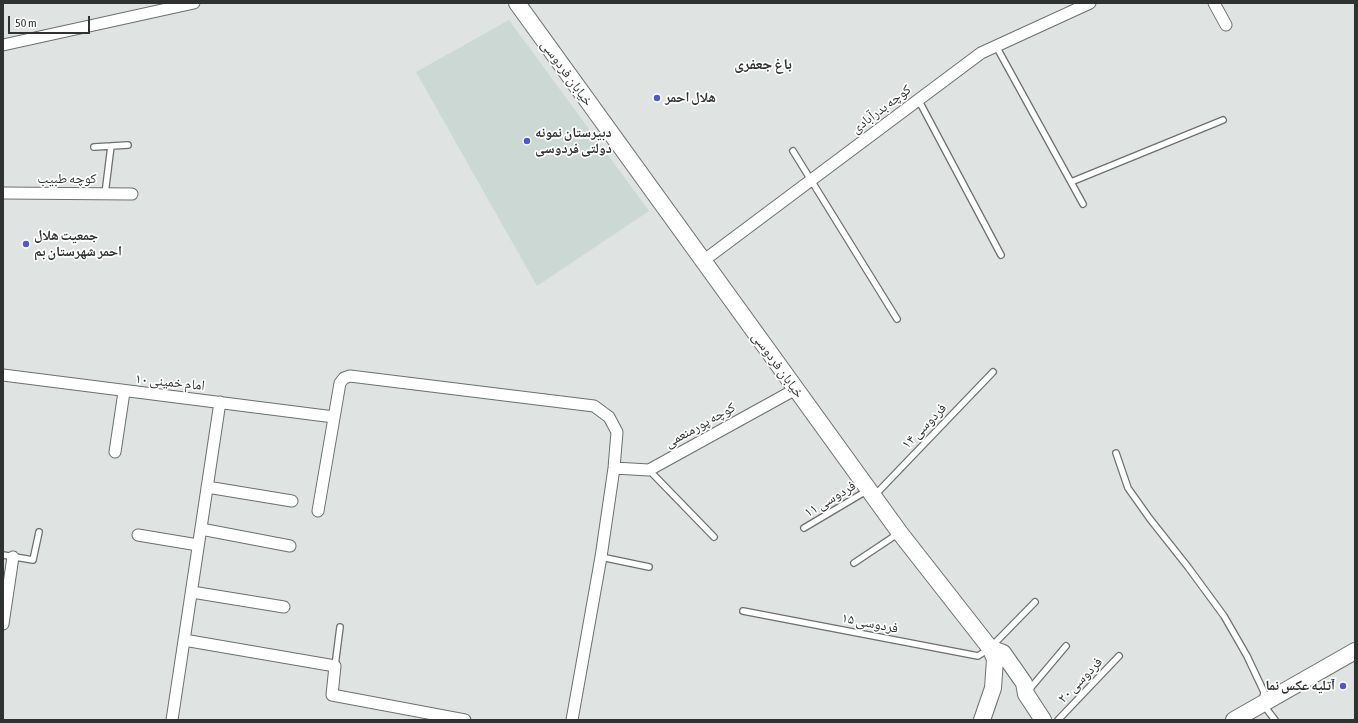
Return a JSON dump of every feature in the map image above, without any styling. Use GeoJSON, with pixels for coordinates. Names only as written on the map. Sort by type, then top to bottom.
{"type":"FeatureCollection","features":[{"type":"Feature","properties":{"kind":"street"},"geometry":{"type":"LineString","coordinates":[[3,45],[194,3]]}},
{"type":"Feature","properties":{"kind":"street","name":"خیابان فردوسی"},"geometry":{"type":"LineString","coordinates":[[517,3],[900,533],[990,648],[1003,653],[1024,684],[1026,694],[1043,720]]}},
{"type":"Feature","properties":{"kind":"street","name":"کوچه بدرآبادی"},"geometry":{"type":"LineString","coordinates":[[703,261],[981,53],[1090,3]]}},
{"type":"Feature","properties":{"kind":"street"},"geometry":{"type":"LineString","coordinates":[[1214,3],[1226,25]]}},
{"type":"Feature","properties":{"kind":"street","name":"کوچه طبیب"},"geometry":{"type":"LineString","coordinates":[[3,194],[132,194]]}},
{"type":"Feature","properties":{"kind":"street","name":"امام خمینی ۱۰"},"geometry":{"type":"LineString","coordinates":[[3,376],[334,417]]}},
{"type":"Feature","properties":{"kind":"street"},"geometry":{"type":"LineString","coordinates":[[318,511],[340,383],[344,378],[350,376],[594,406],[609,417],[617,432],[614,468],[601,557],[572,720]]}},
{"type":"Feature","properties":{"kind":"street","name":"کوچه پورمنعمی"},"geometry":{"type":"LineString","coordinates":[[649,470],[796,389]]}},
{"type":"Feature","properties":{"kind":"street"},"geometry":{"type":"LineString","coordinates":[[115,452],[124,392]]}},
{"type":"Feature","properties":{"kind":"street"},"geometry":{"type":"LineString","coordinates":[[172,720],[220,402]]}},
{"type":"Feature","properties":{"kind":"street"},"geometry":{"type":"LineString","coordinates":[[614,468],[649,470]]}},
{"type":"Feature","properties":{"kind":"street"},"geometry":{"type":"LineString","coordinates":[[207,487],[292,501]]}},
{"type":"Feature","properties":{"kind":"street"},"geometry":{"type":"LineString","coordinates":[[201,529],[290,546]]}},
{"type":"Feature","properties":{"kind":"street"},"geometry":{"type":"LineString","coordinates":[[138,535],[198,545]]}},
{"type":"Feature","properties":{"kind":"street"},"geometry":{"type":"LineString","coordinates":[[3,624],[8,556]]}},
{"type":"Feature","properties":{"kind":"street"},"geometry":{"type":"LineString","coordinates":[[192,592],[284,607]]}},
{"type":"Feature","properties":{"kind":"street"},"geometry":{"type":"LineString","coordinates":[[184,640],[335,666],[332,695],[419,716],[465,720]]}},
{"type":"Feature","properties":{"kind":"street"},"geometry":{"type":"LineString","coordinates":[[982,720],[993,688],[995,659],[990,648]]}},
{"type":"Feature","properties":{"kind":"street"},"geometry":{"type":"LineString","coordinates":[[1234,720],[1355,651]]}},
{"type":"Feature","properties":{"kind":"street"},"geometry":{"type":"LineString","coordinates":[[993,688],[1003,683],[1011,682],[1016,689],[1026,694]]}},
{"type":"Feature","properties":{"kind":"lane"},"geometry":{"type":"LineString","coordinates":[[996,46],[1084,204]]}},
{"type":"Feature","properties":{"kind":"lane"},"geometry":{"type":"LineString","coordinates":[[918,99],[1001,255]]}},
{"type":"Feature","properties":{"kind":"lane"},"geometry":{"type":"LineString","coordinates":[[1071,182],[1223,120]]}},
{"type":"Feature","properties":{"kind":"lane"},"geometry":{"type":"LineString","coordinates":[[94,147],[128,145]]}},
{"type":"Feature","properties":{"kind":"lane"},"geometry":{"type":"LineString","coordinates":[[105,194],[111,146]]}},
{"type":"Feature","properties":{"kind":"lane"},"geometry":{"type":"LineString","coordinates":[[793,151],[896,319]]}},
{"type":"Feature","properties":{"kind":"lane","name":"فردوسی ۱۴"},"geometry":{"type":"LineString","coordinates":[[871,494],[993,372]]}},
{"type":"Feature","properties":{"kind":"lane"},"geometry":{"type":"LineString","coordinates":[[1116,453],[1128,488],[1224,616],[1247,656],[1264,692],[1262,703],[1275,720]]}},
{"type":"Feature","properties":{"kind":"lane"},"geometry":{"type":"LineString","coordinates":[[649,470],[714,537]]}},
{"type":"Feature","properties":{"kind":"lane","name":"فردوسی ۱۱"},"geometry":{"type":"LineString","coordinates":[[804,528],[871,494]]}},
{"type":"Feature","properties":{"kind":"lane"},"geometry":{"type":"LineString","coordinates":[[8,556],[33,560],[39,532]]}},
{"type":"Feature","properties":{"kind":"lane"},"geometry":{"type":"LineString","coordinates":[[854,563],[900,533]]}},
{"type":"Feature","properties":{"kind":"lane"},"geometry":{"type":"LineString","coordinates":[[601,557],[649,568]]}},
{"type":"Feature","properties":{"kind":"lane"},"geometry":{"type":"LineString","coordinates":[[990,648],[1035,602]]}},
{"type":"Feature","properties":{"kind":"lane","name":"فردوسی ۱۵"},"geometry":{"type":"LineString","coordinates":[[744,611],[978,656],[990,648]]}},
{"type":"Feature","properties":{"kind":"lane"},"geometry":{"type":"LineString","coordinates":[[335,666],[340,627]]}},
{"type":"Feature","properties":{"kind":"lane"},"geometry":{"type":"LineString","coordinates":[[1026,694],[1066,646]]}},
{"type":"Feature","properties":{"kind":"lane","name":"فردوسی ۲۰"},"geometry":{"type":"LineString","coordinates":[[1058,720],[1118,656]]}},
{"type":"Feature","properties":{"kind":"shaded area","name":"دبیرستان نمونه دولتی فردوسی"},"geometry":{"type":"Polygon","coordinates":[[[509,20],[649,211],[537,286],[416,72],[509,20]]]}},
{"type":"Feature","properties":{"kind":"place","name":"هلال احمر"},"geometry":{"type":"Point","coordinates":[657,98]}},
{"type":"Feature","properties":{"kind":"place","name":"دبیرستان نمونه دولتی فردوسی"},"geometry":{"type":"Point","coordinates":[527,141]}},
{"type":"Feature","properties":{"kind":"place","name":"جمعیت هلال احمر شهرستان بم"},"geometry":{"type":"Point","coordinates":[26,244]}},
{"type":"Feature","properties":{"kind":"place","name":"آتلیه عکس نما"},"geometry":{"type":"Point","coordinates":[1343,686]}},
{"type":"Feature","properties":{"kind":"district","name":"باغ جعفری"},"geometry":{"type":"Point","coordinates":[763,64]}}]}
